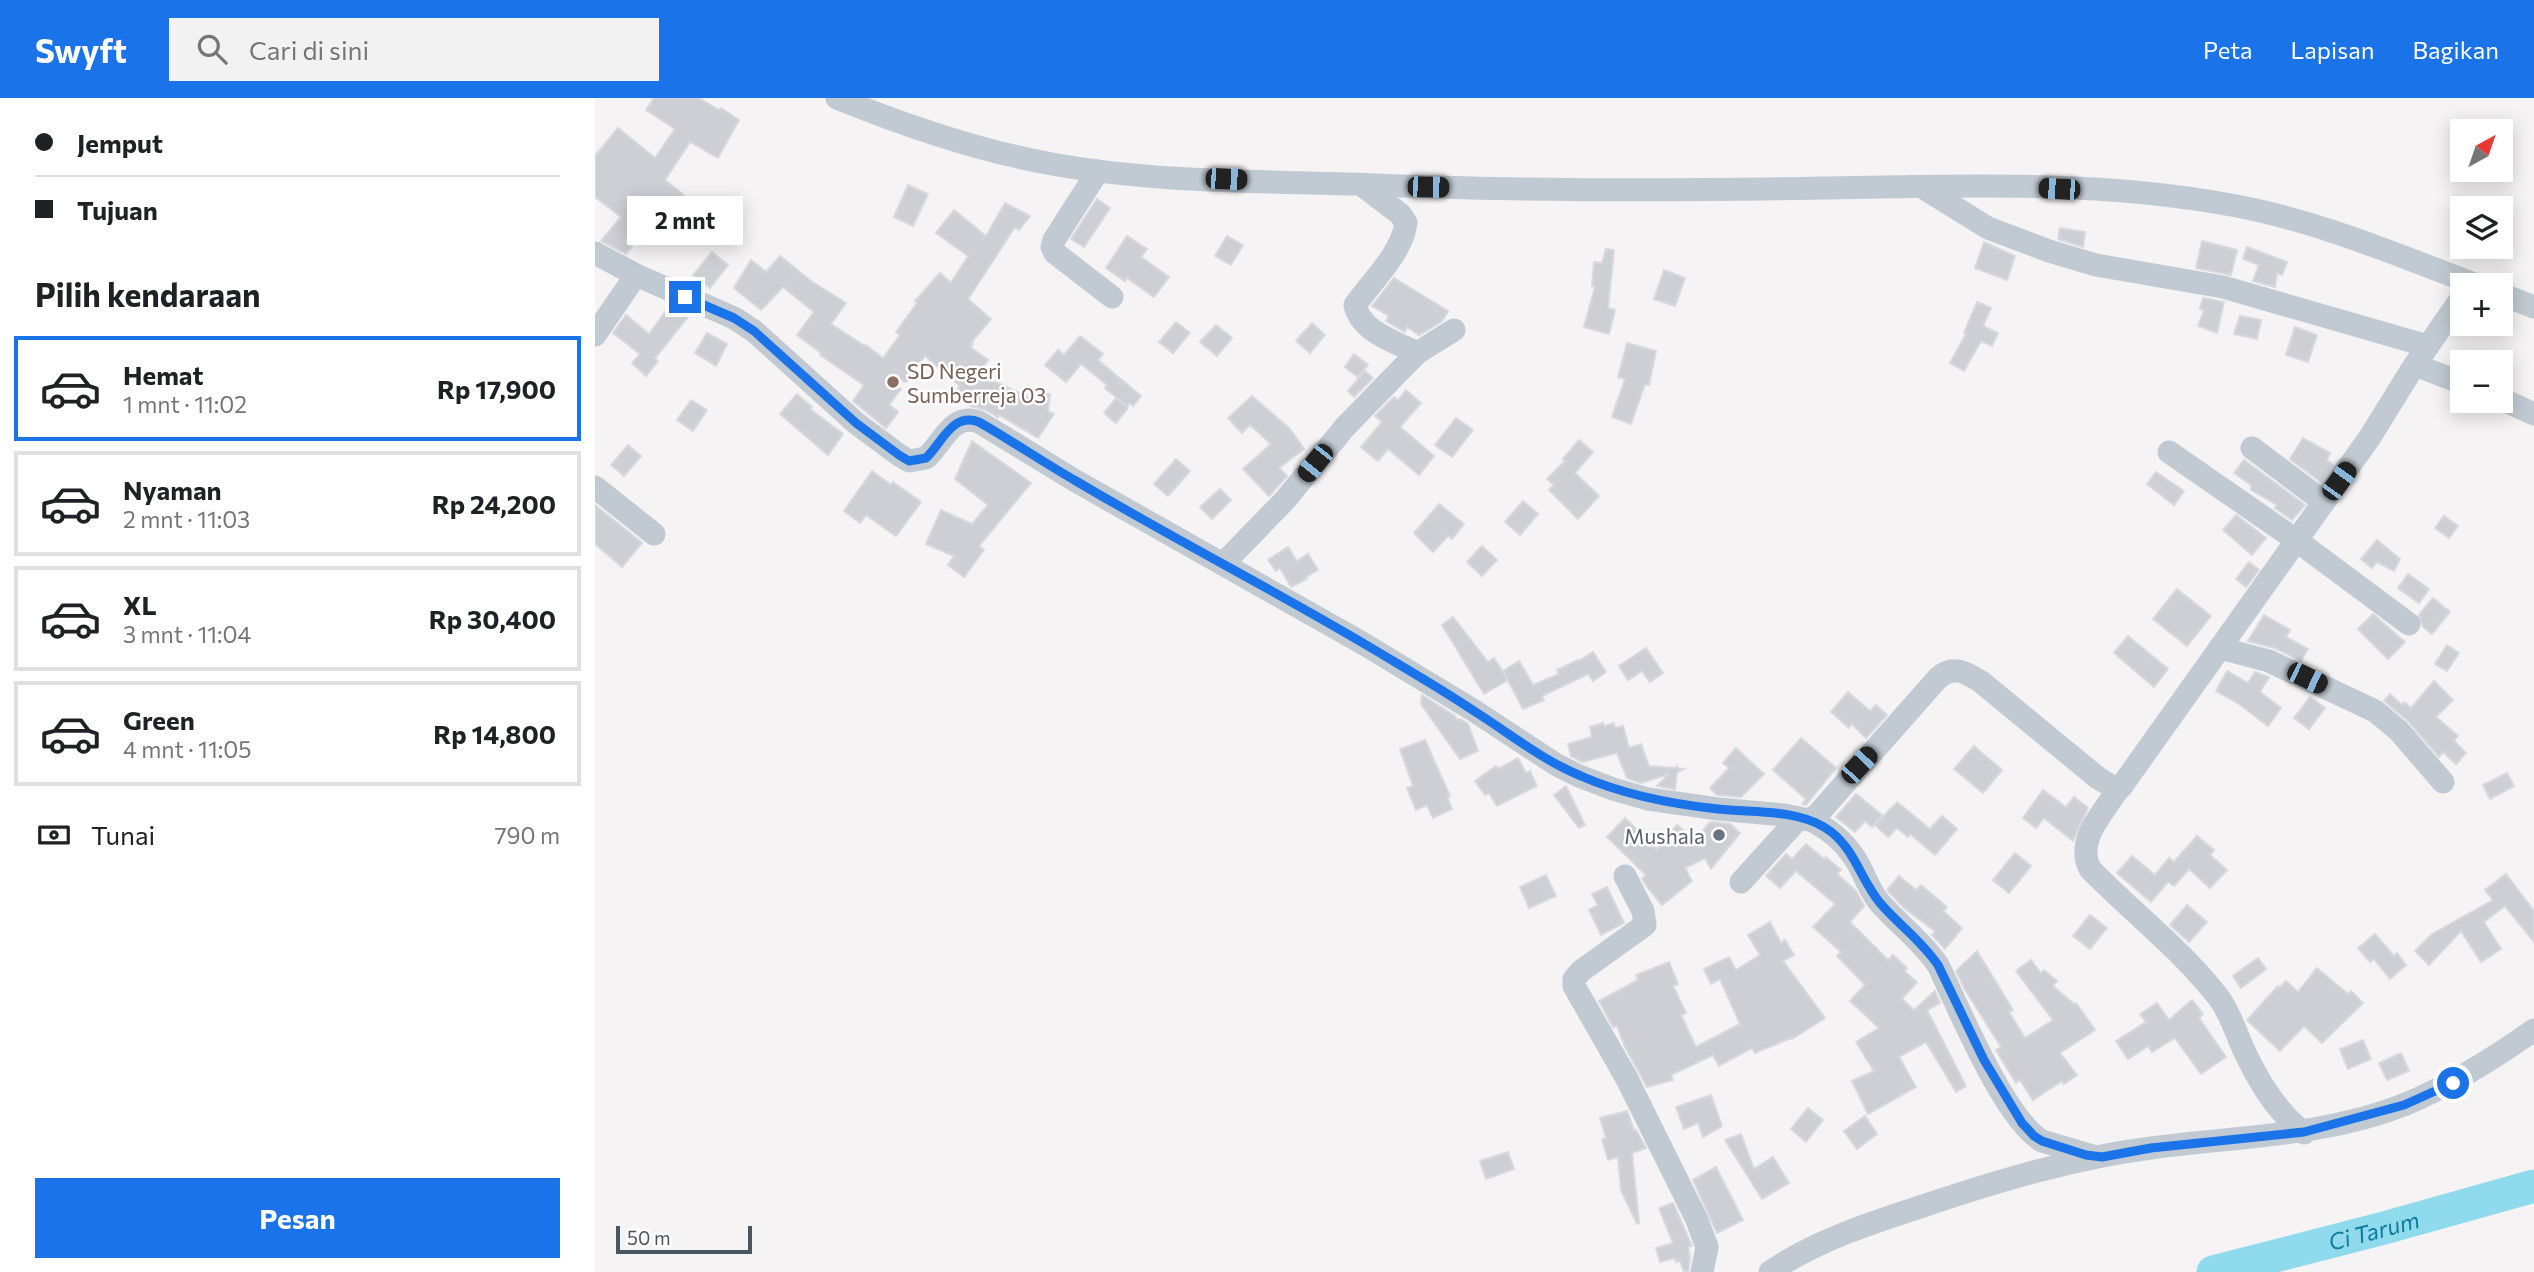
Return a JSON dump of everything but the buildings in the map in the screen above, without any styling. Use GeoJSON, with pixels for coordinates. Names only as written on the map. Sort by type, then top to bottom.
{"type":"FeatureCollection","features":[{"type":"Feature","properties":{"kind":"street"},"geometry":{"type":"LineString","coordinates":[[837,98],[988,150],[1098,171],[1362,185],[1613,191],[2033,187],[2137,193],[2270,212],[2308,224],[2450,280]]}},
{"type":"Feature","properties":{"kind":"street"},"geometry":{"type":"LineString","coordinates":[[1098,171],[1052,247],[1055,253],[1112,297]]}},
{"type":"Feature","properties":{"kind":"street"},"geometry":{"type":"LineString","coordinates":[[1362,185],[1400,214],[1406,223],[1405,234],[1399,244],[1355,304],[1357,315],[1363,324],[1417,353]]}},
{"type":"Feature","properties":{"kind":"street"},"geometry":{"type":"LineString","coordinates":[[1921,187],[1988,228],[2049,251],[2096,265],[2223,287],[2422,355],[2450,375]]}},
{"type":"Feature","properties":{"kind":"street"},"geometry":{"type":"LineString","coordinates":[[595,253],[636,275],[734,318],[754,331],[856,423],[909,461],[926,458],[955,423],[971,419],[1393,661],[1557,765],[1579,776],[1649,799],[1805,819],[1832,832],[1848,847],[1872,893],[1891,915],[1916,936],[1938,965],[1984,1060],[2022,1123],[2042,1141],[2086,1155],[2102,1157]]}},
{"type":"Feature","properties":{"kind":"street"},"geometry":{"type":"LineString","coordinates":[[595,335],[636,275]]}},
{"type":"Feature","properties":{"kind":"street"},"geometry":{"type":"LineString","coordinates":[[2513,299],[2534,307]]}},
{"type":"Feature","properties":{"kind":"street"},"geometry":{"type":"LineString","coordinates":[[2304,1132],[2281,1113],[2263,1087],[2233,1021],[2220,1000],[2195,970],[2090,869],[2085,855],[2088,837],[2119,788],[2127,781],[2370,437],[2450,316]]}},
{"type":"Feature","properties":{"kind":"street"},"geometry":{"type":"LineString","coordinates":[[1223,564],[1285,500],[1345,427],[1417,353],[1454,330]]}},
{"type":"Feature","properties":{"kind":"street"},"geometry":{"type":"LineString","coordinates":[[2513,405],[2534,414]]}},
{"type":"Feature","properties":{"kind":"street"},"geometry":{"type":"LineString","coordinates":[[2252,448],[2324,502]]}},
{"type":"Feature","properties":{"kind":"street"},"geometry":{"type":"LineString","coordinates":[[2169,452],[2296,540],[2409,624]]}},
{"type":"Feature","properties":{"kind":"street"},"geometry":{"type":"LineString","coordinates":[[595,487],[654,534]]}},
{"type":"Feature","properties":{"kind":"street"},"geometry":{"type":"LineString","coordinates":[[2220,648],[2269,661],[2375,711],[2399,731],[2443,782]]}},
{"type":"Feature","properties":{"kind":"street"},"geometry":{"type":"LineString","coordinates":[[1741,882],[1805,819],[1938,678],[1951,670],[1959,670],[1980,681],[2098,778],[2119,788]]}},
{"type":"Feature","properties":{"kind":"street"},"geometry":{"type":"LineString","coordinates":[[1625,876],[1643,911],[1645,925],[1581,971],[1574,979],[1574,986],[1626,1077],[1697,1220],[1707,1247],[1702,1272]]}},
{"type":"Feature","properties":{"kind":"street"},"geometry":{"type":"LineString","coordinates":[[1770,1272],[1857,1227],[1993,1183],[2151,1148],[2304,1132],[2404,1105],[2453,1083],[2491,1061],[2534,1030]]}},
{"type":"Feature","properties":{"kind":"waterway","name":"Ci Tarum"},"geometry":{"type":"LineString","coordinates":[[2213,1272],[2534,1186]]}},
{"type":"Feature","properties":{"kind":"place","name":"SD Negeri Sumberreja 03"},"geometry":{"type":"Point","coordinates":[893,382]}},
{"type":"Feature","properties":{"kind":"place","name":"Mushala"},"geometry":{"type":"Point","coordinates":[1719,835]}},
{"type":"Feature","properties":{"kind":"route"},"geometry":{"type":"LineString","coordinates":[[685,297],[734,318],[754,331],[773,345],[856,423],[909,461],[926,458],[955,423],[963,419],[979,422],[1074,480],[1364,644],[1557,765],[1579,776],[1649,799],[1784,815],[1811,820],[1826,828],[1848,847],[1872,893],[1891,915],[1916,936],[1938,965],[2001,1091],[2022,1123],[2042,1141],[2086,1155],[2102,1157],[2151,1148],[2278,1136],[2352,1121],[2404,1105],[2453,1083]]}}]}
